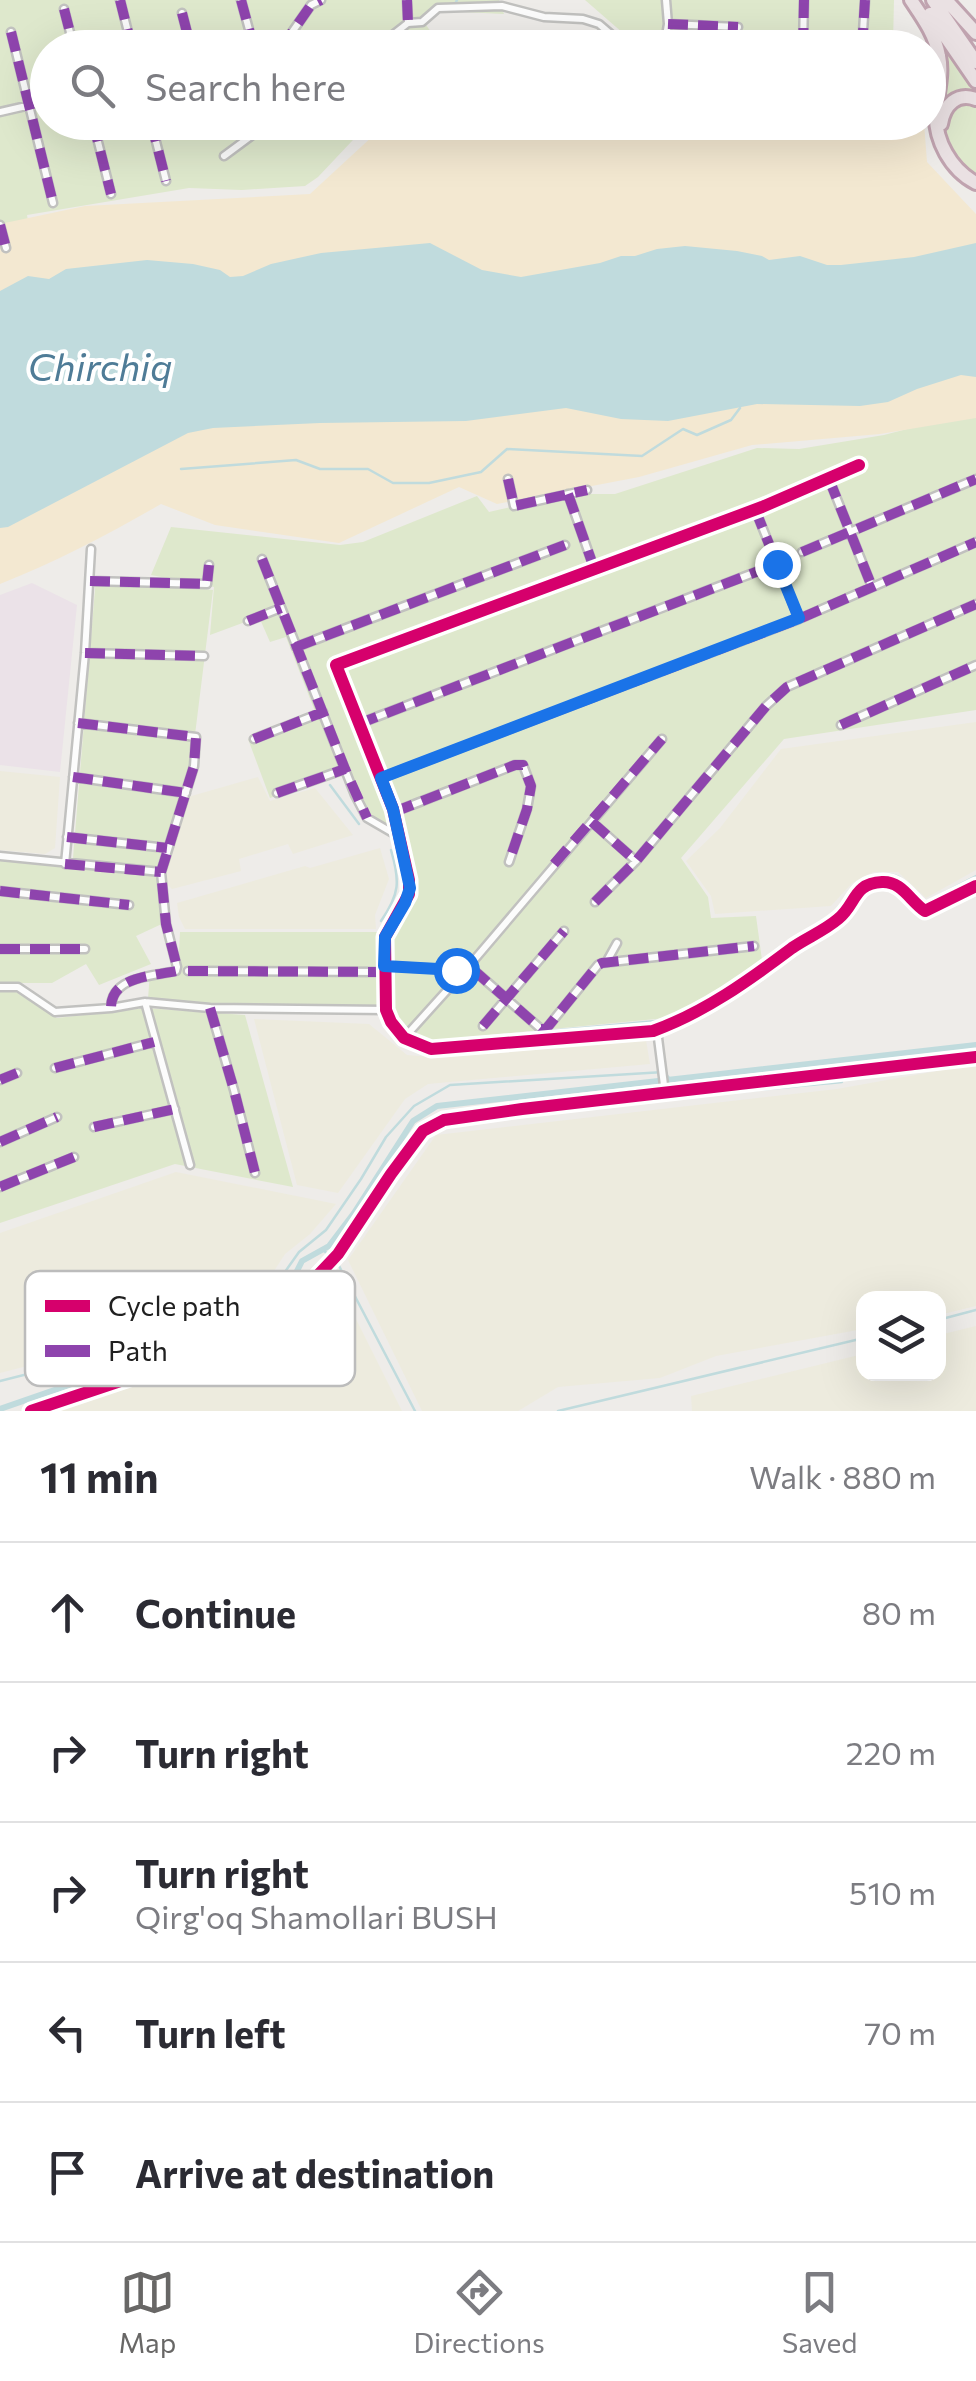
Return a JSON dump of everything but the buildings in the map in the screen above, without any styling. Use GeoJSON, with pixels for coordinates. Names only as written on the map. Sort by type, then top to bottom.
{"type":"FeatureCollection","features":[{"type":"Feature","properties":{"kind":"highway"},"geometry":{"type":"LineString","coordinates":[[911,0],[930,30]]}},
{"type":"Feature","properties":{"kind":"highway"},"geometry":{"type":"LineString","coordinates":[[920,0],[941,30]]}},
{"type":"Feature","properties":{"kind":"highway"},"geometry":{"type":"LineString","coordinates":[[933,0],[976,62]]}},
{"type":"Feature","properties":{"kind":"highway"},"geometry":{"type":"LineString","coordinates":[[946,0],[976,33]]}},
{"type":"Feature","properties":{"kind":"highway"},"geometry":{"type":"LineString","coordinates":[[946,38],[976,81]]}},
{"type":"Feature","properties":{"kind":"highway"},"geometry":{"type":"LineString","coordinates":[[946,110],[958,98],[976,100]]}},
{"type":"Feature","properties":{"kind":"highway"},"geometry":{"type":"LineString","coordinates":[[941,142],[955,168],[976,183]]}},
{"type":"Feature","properties":{"kind":"street"},"geometry":{"type":"LineString","coordinates":[[120,0],[128,30]]}},
{"type":"Feature","properties":{"kind":"street"},"geometry":{"type":"LineString","coordinates":[[241,0],[249,30]]}},
{"type":"Feature","properties":{"kind":"street"},"geometry":{"type":"LineString","coordinates":[[294,30],[311,5],[321,0]]}},
{"type":"Feature","properties":{"kind":"street"},"geometry":{"type":"LineString","coordinates":[[408,0],[408,23]]}},
{"type":"Feature","properties":{"kind":"street"},"geometry":{"type":"LineString","coordinates":[[666,0],[667,30]]}},
{"type":"Feature","properties":{"kind":"street"},"geometry":{"type":"LineString","coordinates":[[803,30],[804,0]]}},
{"type":"Feature","properties":{"kind":"street"},"geometry":{"type":"LineString","coordinates":[[863,30],[865,0]]}},
{"type":"Feature","properties":{"kind":"street"},"geometry":{"type":"LineString","coordinates":[[399,30],[408,23],[422,22],[438,8],[502,6],[544,17],[582,19],[606,30]]}},
{"type":"Feature","properties":{"kind":"street"},"geometry":{"type":"LineString","coordinates":[[64,8],[70,30]]}},
{"type":"Feature","properties":{"kind":"street"},"geometry":{"type":"LineString","coordinates":[[182,14],[186,30]]}},
{"type":"Feature","properties":{"kind":"street"},"geometry":{"type":"LineString","coordinates":[[668,24],[738,27]]}},
{"type":"Feature","properties":{"kind":"street"},"geometry":{"type":"LineString","coordinates":[[11,32],[30,113]]}},
{"type":"Feature","properties":{"kind":"street"},"geometry":{"type":"LineString","coordinates":[[0,112],[28,106]]}},
{"type":"Feature","properties":{"kind":"street"},"geometry":{"type":"LineString","coordinates":[[37,140],[54,203]]}},
{"type":"Feature","properties":{"kind":"street"},"geometry":{"type":"LineString","coordinates":[[97,140],[110,194]]}},
{"type":"Feature","properties":{"kind":"street"},"geometry":{"type":"LineString","coordinates":[[156,140],[166,181]]}},
{"type":"Feature","properties":{"kind":"street"},"geometry":{"type":"LineString","coordinates":[[224,156],[246,140]]}},
{"type":"Feature","properties":{"kind":"street"},"geometry":{"type":"LineString","coordinates":[[0,225],[6,248]]}},
{"type":"Feature","properties":{"kind":"street"},"geometry":{"type":"LineString","coordinates":[[859,466],[755,509],[336,665],[394,812],[409,880],[409,894],[385,937],[386,1010],[404,1038],[432,1049],[653,1031],[684,1020],[748,982],[840,918],[859,889],[877,882],[895,884],[924,911],[976,886]]}},
{"type":"Feature","properties":{"kind":"street"},"geometry":{"type":"LineString","coordinates":[[802,552],[976,479]]}},
{"type":"Feature","properties":{"kind":"street"},"geometry":{"type":"LineString","coordinates":[[508,480],[514,506],[587,490]]}},
{"type":"Feature","properties":{"kind":"street"},"geometry":{"type":"LineString","coordinates":[[829,480],[872,587]]}},
{"type":"Feature","properties":{"kind":"street"},"geometry":{"type":"LineString","coordinates":[[568,494],[594,568]]}},
{"type":"Feature","properties":{"kind":"street"},"geometry":{"type":"LineString","coordinates":[[755,509],[799,618]]}},
{"type":"Feature","properties":{"kind":"street"},"geometry":{"type":"LineString","coordinates":[[381,778],[799,618],[976,542]]}},
{"type":"Feature","properties":{"kind":"street"},"geometry":{"type":"LineString","coordinates":[[296,646],[565,544]]}},
{"type":"Feature","properties":{"kind":"street"},"geometry":{"type":"LineString","coordinates":[[64,864],[91,548]]}},
{"type":"Feature","properties":{"kind":"street"},"geometry":{"type":"LineString","coordinates":[[262,559],[367,818],[399,837]]}},
{"type":"Feature","properties":{"kind":"street"},"geometry":{"type":"LineString","coordinates":[[358,724],[777,564]]}},
{"type":"Feature","properties":{"kind":"street"},"geometry":{"type":"LineString","coordinates":[[90,581],[207,584],[209,565]]}},
{"type":"Feature","properties":{"kind":"street"},"geometry":{"type":"LineString","coordinates":[[595,902],[636,861],[766,706],[787,687],[976,604]]}},
{"type":"Feature","properties":{"kind":"street"},"geometry":{"type":"LineString","coordinates":[[248,621],[281,608]]}},
{"type":"Feature","properties":{"kind":"street"},"geometry":{"type":"LineString","coordinates":[[85,652],[204,656]]}},
{"type":"Feature","properties":{"kind":"street"},"geometry":{"type":"LineString","coordinates":[[840,726],[976,666]]}},
{"type":"Feature","properties":{"kind":"street"},"geometry":{"type":"LineString","coordinates":[[254,739],[323,712]]}},
{"type":"Feature","properties":{"kind":"street"},"geometry":{"type":"LineString","coordinates":[[78,723],[196,737],[194,766],[162,872],[166,924],[177,967],[122,984],[114,990],[111,1008]]}},
{"type":"Feature","properties":{"kind":"street"},"geometry":{"type":"LineString","coordinates":[[404,1038],[662,740]]}},
{"type":"Feature","properties":{"kind":"street"},"geometry":{"type":"LineString","coordinates":[[394,812],[515,766],[524,766],[531,786],[509,862]]}},
{"type":"Feature","properties":{"kind":"street"},"geometry":{"type":"LineString","coordinates":[[277,793],[345,769]]}},
{"type":"Feature","properties":{"kind":"street"},"geometry":{"type":"LineString","coordinates":[[73,778],[186,793]]}},
{"type":"Feature","properties":{"kind":"street"},"geometry":{"type":"LineString","coordinates":[[592,822],[636,861]]}},
{"type":"Feature","properties":{"kind":"street"},"geometry":{"type":"LineString","coordinates":[[67,837],[167,848]]}},
{"type":"Feature","properties":{"kind":"street"},"geometry":{"type":"LineString","coordinates":[[0,856],[162,872]]}},
{"type":"Feature","properties":{"kind":"street"},"geometry":{"type":"LineString","coordinates":[[0,891],[129,905]]}},
{"type":"Feature","properties":{"kind":"street"},"geometry":{"type":"LineString","coordinates":[[484,1026],[564,931]]}},
{"type":"Feature","properties":{"kind":"street"},"geometry":{"type":"LineString","coordinates":[[606,962],[617,943]]}},
{"type":"Feature","properties":{"kind":"street"},"geometry":{"type":"LineString","coordinates":[[546,1040],[546,1029],[598,965],[754,946]]}},
{"type":"Feature","properties":{"kind":"street"},"geometry":{"type":"LineString","coordinates":[[0,949],[85,949]]}},
{"type":"Feature","properties":{"kind":"street"},"geometry":{"type":"LineString","coordinates":[[188,971],[456,970],[469,966]]}},
{"type":"Feature","properties":{"kind":"street"},"geometry":{"type":"LineString","coordinates":[[469,966],[541,1029],[546,1029]]}},
{"type":"Feature","properties":{"kind":"street"},"geometry":{"type":"LineString","coordinates":[[0,987],[18,987],[55,1012],[145,1002],[210,1008],[386,1010]]}},
{"type":"Feature","properties":{"kind":"street"},"geometry":{"type":"LineString","coordinates":[[145,1002],[190,1165]]}},
{"type":"Feature","properties":{"kind":"street"},"geometry":{"type":"LineString","coordinates":[[210,1008],[256,1173]]}},
{"type":"Feature","properties":{"kind":"street"},"geometry":{"type":"LineString","coordinates":[[653,1031],[658,1038],[664,1090]]}},
{"type":"Feature","properties":{"kind":"street"},"geometry":{"type":"LineString","coordinates":[[55,1068],[154,1042]]}},
{"type":"Feature","properties":{"kind":"street"},"geometry":{"type":"LineString","coordinates":[[322,1271],[338,1254],[423,1131],[432,1124],[465,1116],[664,1090],[976,1057]]}},
{"type":"Feature","properties":{"kind":"street"},"geometry":{"type":"LineString","coordinates":[[0,1080],[16,1074]]}},
{"type":"Feature","properties":{"kind":"street"},"geometry":{"type":"LineString","coordinates":[[94,1127],[175,1109]]}},
{"type":"Feature","properties":{"kind":"street"},"geometry":{"type":"LineString","coordinates":[[0,1142],[57,1116]]}},
{"type":"Feature","properties":{"kind":"street"},"geometry":{"type":"LineString","coordinates":[[0,1187],[74,1157]]}},
{"type":"Feature","properties":{"kind":"street"},"geometry":{"type":"LineString","coordinates":[[31,1411],[106,1386]]}},
{"type":"Feature","properties":{"kind":"shaded area"},"geometry":{"type":"Polygon","coordinates":[[[32,583],[77,605],[60,772],[0,765],[0,595],[32,583]]]}},
{"type":"Feature","properties":{"kind":"shaded area"},"geometry":{"type":"Polygon","coordinates":[[[976,722],[976,870],[926,898],[898,872],[873,872],[852,883],[831,906],[715,914],[711,896],[686,861],[720,828],[781,749],[976,722]]]}},
{"type":"Feature","properties":{"kind":"shaded area"},"geometry":{"type":"Polygon","coordinates":[[[0,771],[60,777],[55,848],[45,854],[0,850],[0,771]]]}},
{"type":"Feature","properties":{"kind":"shaded area"},"geometry":{"type":"Polygon","coordinates":[[[258,777],[270,801],[315,788],[353,835],[293,854],[288,844],[239,859],[241,871],[172,889],[166,883],[167,867],[188,797],[258,777]]]}},
{"type":"Feature","properties":{"kind":"shaded area"},"geometry":{"type":"Polygon","coordinates":[[[380,848],[389,879],[375,915],[376,929],[185,929],[179,917],[177,903],[380,848]]]}},
{"type":"Feature","properties":{"kind":"shaded area"},"geometry":{"type":"Polygon","coordinates":[[[254,1019],[369,1024],[407,1055],[420,1056],[646,1040],[650,1064],[428,1084],[405,1099],[338,1193],[297,1185],[254,1019]]]}},
{"type":"Feature","properties":{"kind":"shaded area"},"geometry":{"type":"Polygon","coordinates":[[[976,1064],[976,1306],[946,1313],[946,1291],[856,1291],[856,1330],[716,1356],[660,1378],[558,1387],[518,1411],[422,1411],[348,1260],[436,1135],[837,1089],[976,1064]]]}},
{"type":"Feature","properties":{"kind":"shaded area"},"geometry":{"type":"Polygon","coordinates":[[[176,1172],[336,1204],[310,1234],[285,1254],[274,1271],[25,1271],[25,1367],[0,1373],[0,1233],[176,1172]]]}},
{"type":"Feature","properties":{"kind":"shaded area"},"geometry":{"type":"Polygon","coordinates":[[[355,1317],[402,1411],[42,1411],[120,1386],[355,1386],[355,1317]]]}},
{"type":"Feature","properties":{"kind":"shaded area"},"geometry":{"type":"Polygon","coordinates":[[[976,1326],[976,1411],[692,1411],[691,1396],[856,1356],[856,1381],[946,1381],[946,1333],[976,1326]]]}},
{"type":"Feature","properties":{"kind":"green space"},"geometry":{"type":"Polygon","coordinates":[[[0,0],[499,0],[504,14],[441,11],[426,25],[430,30],[30,30],[30,140],[353,140],[305,186],[189,188],[27,215],[29,227],[0,255],[0,0]]]}},
{"type":"Feature","properties":{"kind":"green space"},"geometry":{"type":"Polygon","coordinates":[[[585,0],[894,0],[893,30],[619,30],[585,0]]]}},
{"type":"Feature","properties":{"kind":"green space"},"geometry":{"type":"Polygon","coordinates":[[[946,48],[976,91],[976,96],[946,108],[946,48]]]}},
{"type":"Feature","properties":{"kind":"green space"},"geometry":{"type":"Polygon","coordinates":[[[953,103],[976,103],[976,175],[957,159],[946,127],[953,103]]]}},
{"type":"Feature","properties":{"kind":"green space"},"geometry":{"type":"Polygon","coordinates":[[[976,411],[976,710],[784,739],[681,858],[708,897],[711,918],[756,916],[762,960],[718,992],[666,1018],[416,1042],[404,1034],[388,1011],[388,942],[412,894],[412,876],[398,836],[369,818],[345,772],[270,798],[248,739],[316,714],[286,637],[270,642],[259,617],[210,635],[214,587],[151,575],[171,527],[340,545],[363,542],[477,496],[489,512],[567,494],[615,494],[757,448],[799,449],[884,435],[976,411]]]}},
{"type":"Feature","properties":{"kind":"green space"},"geometry":{"type":"Polygon","coordinates":[[[96,577],[213,590],[188,791],[162,869],[166,922],[136,936],[151,964],[99,985],[86,964],[52,983],[0,983],[0,852],[73,858],[96,577]]]}},
{"type":"Feature","properties":{"kind":"green space"},"geometry":{"type":"Polygon","coordinates":[[[180,932],[381,932],[380,1007],[203,1006],[148,999],[150,972],[178,969],[180,932]]]}},
{"type":"Feature","properties":{"kind":"green space"},"geometry":{"type":"Polygon","coordinates":[[[0,992],[16,992],[57,1018],[146,1008],[245,1015],[293,1187],[175,1164],[0,1223],[0,992]]]}},
{"type":"Feature","properties":{"kind":"sand"},"geometry":{"type":"Polygon","coordinates":[[[368,140],[925,140],[927,162],[976,214],[976,418],[880,434],[752,445],[639,477],[497,504],[459,487],[339,543],[215,525],[161,504],[82,547],[0,584],[0,224],[85,206],[310,194],[368,140]]]}},
{"type":"Feature","properties":{"kind":"water","name":"Chirchiq"},"geometry":{"type":"Polygon","coordinates":[[[430,243],[482,270],[521,277],[685,246],[737,251],[769,260],[800,256],[827,265],[841,265],[914,257],[976,243],[976,377],[961,375],[888,402],[860,406],[757,404],[668,421],[621,419],[566,408],[466,421],[213,428],[188,433],[0,528],[0,291],[28,276],[49,279],[66,269],[147,260],[193,264],[220,270],[230,277],[321,253],[430,243]]]}},
{"type":"Feature","properties":{"kind":"waterway"},"geometry":{"type":"LineString","coordinates":[[181,469],[296,460],[320,469],[368,469],[393,483],[429,483],[481,472],[507,449],[642,456],[683,429],[697,435],[731,420],[740,408]]}},
{"type":"Feature","properties":{"kind":"waterway"},"geometry":{"type":"LineString","coordinates":[[330,785],[359,824]]}},
{"type":"Feature","properties":{"kind":"waterway"},"geometry":{"type":"LineString","coordinates":[[381,921],[397,887],[391,850]]}},
{"type":"Feature","properties":{"kind":"waterway"},"geometry":{"type":"LineString","coordinates":[[549,1031],[667,1020],[717,994],[836,912],[858,882],[881,874],[893,875],[920,901],[926,902],[976,876]]}},
{"type":"Feature","properties":{"kind":"waterway"},"geometry":{"type":"LineString","coordinates":[[464,1039],[541,1032]]}},
{"type":"Feature","properties":{"kind":"waterway"},"geometry":{"type":"LineString","coordinates":[[297,1271],[302,1261],[329,1246],[413,1121],[437,1106],[976,1045]]}},
{"type":"Feature","properties":{"kind":"waterway"},"geometry":{"type":"LineString","coordinates":[[286,1271],[299,1252],[326,1230],[386,1137],[414,1106],[450,1085],[664,1072],[670,1079]]}},
{"type":"Feature","properties":{"kind":"waterway"},"geometry":{"type":"LineString","coordinates":[[369,1215],[434,1130],[586,1108],[842,1082]]}},
{"type":"Feature","properties":{"kind":"waterway"},"geometry":{"type":"LineString","coordinates":[[322,1249],[331,1257]]}},
{"type":"Feature","properties":{"kind":"waterway"},"geometry":{"type":"LineString","coordinates":[[337,1262],[342,1271]]}},
{"type":"Feature","properties":{"kind":"waterway"},"geometry":{"type":"LineString","coordinates":[[355,1296],[415,1411]]}},
{"type":"Feature","properties":{"kind":"waterway"},"geometry":{"type":"LineString","coordinates":[[946,1318],[976,1310]]}},
{"type":"Feature","properties":{"kind":"waterway"},"geometry":{"type":"LineString","coordinates":[[558,1411],[856,1340]]}},
{"type":"Feature","properties":{"kind":"waterway"},"geometry":{"type":"LineString","coordinates":[[0,1381],[25,1375]]}},
{"type":"Feature","properties":{"kind":"waterway"},"geometry":{"type":"LineString","coordinates":[[0,1409],[66,1386]]}},
{"type":"Feature","properties":{"kind":"marked path"},"geometry":{"type":"LineString","coordinates":[[120,0],[128,30]]}},
{"type":"Feature","properties":{"kind":"marked path"},"geometry":{"type":"LineString","coordinates":[[241,0],[249,30]]}},
{"type":"Feature","properties":{"kind":"marked path"},"geometry":{"type":"LineString","coordinates":[[294,30],[311,5],[321,0]]}},
{"type":"Feature","properties":{"kind":"marked path"},"geometry":{"type":"LineString","coordinates":[[407,0],[408,23]]}},
{"type":"Feature","properties":{"kind":"marked path"},"geometry":{"type":"LineString","coordinates":[[803,30],[804,0]]}},
{"type":"Feature","properties":{"kind":"marked path"},"geometry":{"type":"LineString","coordinates":[[863,30],[865,0]]}},
{"type":"Feature","properties":{"kind":"marked path"},"geometry":{"type":"LineString","coordinates":[[64,9],[69,30]]}},
{"type":"Feature","properties":{"kind":"marked path"},"geometry":{"type":"LineString","coordinates":[[182,13],[186,30]]}},
{"type":"Feature","properties":{"kind":"marked path"},"geometry":{"type":"LineString","coordinates":[[668,24],[738,27]]}},
{"type":"Feature","properties":{"kind":"marked path"},"geometry":{"type":"LineString","coordinates":[[11,32],[30,109]]}},
{"type":"Feature","properties":{"kind":"marked path"},"geometry":{"type":"LineString","coordinates":[[38,140],[53,203]]}},
{"type":"Feature","properties":{"kind":"marked path"},"geometry":{"type":"LineString","coordinates":[[98,140],[111,194]]}},
{"type":"Feature","properties":{"kind":"marked path"},"geometry":{"type":"LineString","coordinates":[[156,140],[166,181]]}},
{"type":"Feature","properties":{"kind":"marked path"},"geometry":{"type":"LineString","coordinates":[[0,225],[6,248]]}},
{"type":"Feature","properties":{"kind":"marked path"},"geometry":{"type":"LineString","coordinates":[[508,479],[514,506],[587,490]]}},
{"type":"Feature","properties":{"kind":"marked path"},"geometry":{"type":"LineString","coordinates":[[829,479],[872,587]]}},
{"type":"Feature","properties":{"kind":"marked path"},"geometry":{"type":"LineString","coordinates":[[802,552],[976,479]]}},
{"type":"Feature","properties":{"kind":"marked path"},"geometry":{"type":"LineString","coordinates":[[568,494],[594,568]]}},
{"type":"Feature","properties":{"kind":"marked path"},"geometry":{"type":"LineString","coordinates":[[755,509],[799,619]]}},
{"type":"Feature","properties":{"kind":"marked path"},"geometry":{"type":"LineString","coordinates":[[381,778],[799,619],[976,542]]}},
{"type":"Feature","properties":{"kind":"marked path"},"geometry":{"type":"LineString","coordinates":[[296,647],[565,545]]}},
{"type":"Feature","properties":{"kind":"marked path"},"geometry":{"type":"LineString","coordinates":[[262,559],[367,818]]}},
{"type":"Feature","properties":{"kind":"marked path"},"geometry":{"type":"LineString","coordinates":[[358,724],[777,564]]}},
{"type":"Feature","properties":{"kind":"marked path"},"geometry":{"type":"LineString","coordinates":[[90,581],[207,584],[209,565]]}},
{"type":"Feature","properties":{"kind":"marked path"},"geometry":{"type":"LineString","coordinates":[[595,902],[636,861],[766,706],[787,687],[976,604]]}},
{"type":"Feature","properties":{"kind":"marked path"},"geometry":{"type":"LineString","coordinates":[[248,621],[281,608]]}},
{"type":"Feature","properties":{"kind":"marked path"},"geometry":{"type":"LineString","coordinates":[[85,653],[204,656]]}},
{"type":"Feature","properties":{"kind":"marked path"},"geometry":{"type":"LineString","coordinates":[[841,725],[976,665]]}},
{"type":"Feature","properties":{"kind":"marked path"},"geometry":{"type":"LineString","coordinates":[[254,739],[323,712]]}},
{"type":"Feature","properties":{"kind":"marked path"},"geometry":{"type":"LineString","coordinates":[[78,723],[196,737],[194,766],[161,872],[176,971],[126,984],[118,989],[111,1008]]}},
{"type":"Feature","properties":{"kind":"marked path"},"geometry":{"type":"LineString","coordinates":[[554,864],[662,739]]}},
{"type":"Feature","properties":{"kind":"marked path"},"geometry":{"type":"LineString","coordinates":[[394,812],[523,765],[531,786],[509,862]]}},
{"type":"Feature","properties":{"kind":"marked path"},"geometry":{"type":"LineString","coordinates":[[277,793],[345,769]]}},
{"type":"Feature","properties":{"kind":"marked path"},"geometry":{"type":"LineString","coordinates":[[73,777],[186,793]]}},
{"type":"Feature","properties":{"kind":"marked path"},"geometry":{"type":"LineString","coordinates":[[592,822],[636,861]]}},
{"type":"Feature","properties":{"kind":"marked path"},"geometry":{"type":"LineString","coordinates":[[67,837],[167,848]]}},
{"type":"Feature","properties":{"kind":"marked path"},"geometry":{"type":"LineString","coordinates":[[65,864],[161,872]]}},
{"type":"Feature","properties":{"kind":"marked path"},"geometry":{"type":"LineString","coordinates":[[0,891],[129,905]]}},
{"type":"Feature","properties":{"kind":"marked path"},"geometry":{"type":"LineString","coordinates":[[483,1026],[564,931]]}},
{"type":"Feature","properties":{"kind":"marked path"},"geometry":{"type":"LineString","coordinates":[[384,966],[457,970],[469,966],[541,1029],[546,1029],[602,963],[754,946]]}},
{"type":"Feature","properties":{"kind":"marked path"},"geometry":{"type":"LineString","coordinates":[[0,949],[85,949]]}},
{"type":"Feature","properties":{"kind":"marked path"},"geometry":{"type":"LineString","coordinates":[[188,971],[384,972]]}},
{"type":"Feature","properties":{"kind":"marked path"},"geometry":{"type":"LineString","coordinates":[[210,1008],[255,1173]]}},
{"type":"Feature","properties":{"kind":"marked path"},"geometry":{"type":"LineString","coordinates":[[55,1068],[154,1042]]}},
{"type":"Feature","properties":{"kind":"marked path"},"geometry":{"type":"LineString","coordinates":[[0,1080],[17,1073]]}},
{"type":"Feature","properties":{"kind":"marked path"},"geometry":{"type":"LineString","coordinates":[[94,1127],[175,1109]]}},
{"type":"Feature","properties":{"kind":"marked path"},"geometry":{"type":"LineString","coordinates":[[0,1142],[57,1117]]}},
{"type":"Feature","properties":{"kind":"marked path"},"geometry":{"type":"LineString","coordinates":[[0,1187],[74,1157]]}},
{"type":"Feature","properties":{"kind":"cycle path"},"geometry":{"type":"LineString","coordinates":[[859,465],[762,507],[336,665],[393,809],[409,880],[409,894],[385,937],[386,1010],[404,1038],[431,1049],[653,1031],[708,1005],[827,927],[865,886],[882,882],[895,885],[925,911],[976,886]]}},
{"type":"Feature","properties":{"kind":"cycle path"},"geometry":{"type":"LineString","coordinates":[[322,1271],[338,1254],[423,1131],[444,1120],[976,1057]]}},
{"type":"Feature","properties":{"kind":"cycle path"},"geometry":{"type":"LineString","coordinates":[[31,1411],[106,1386]]}},
{"type":"Feature","properties":{"kind":"route"},"geometry":{"type":"LineString","coordinates":[[456,970],[384,966],[385,937],[410,888],[393,809],[381,778],[799,618],[777,564]]}}]}
